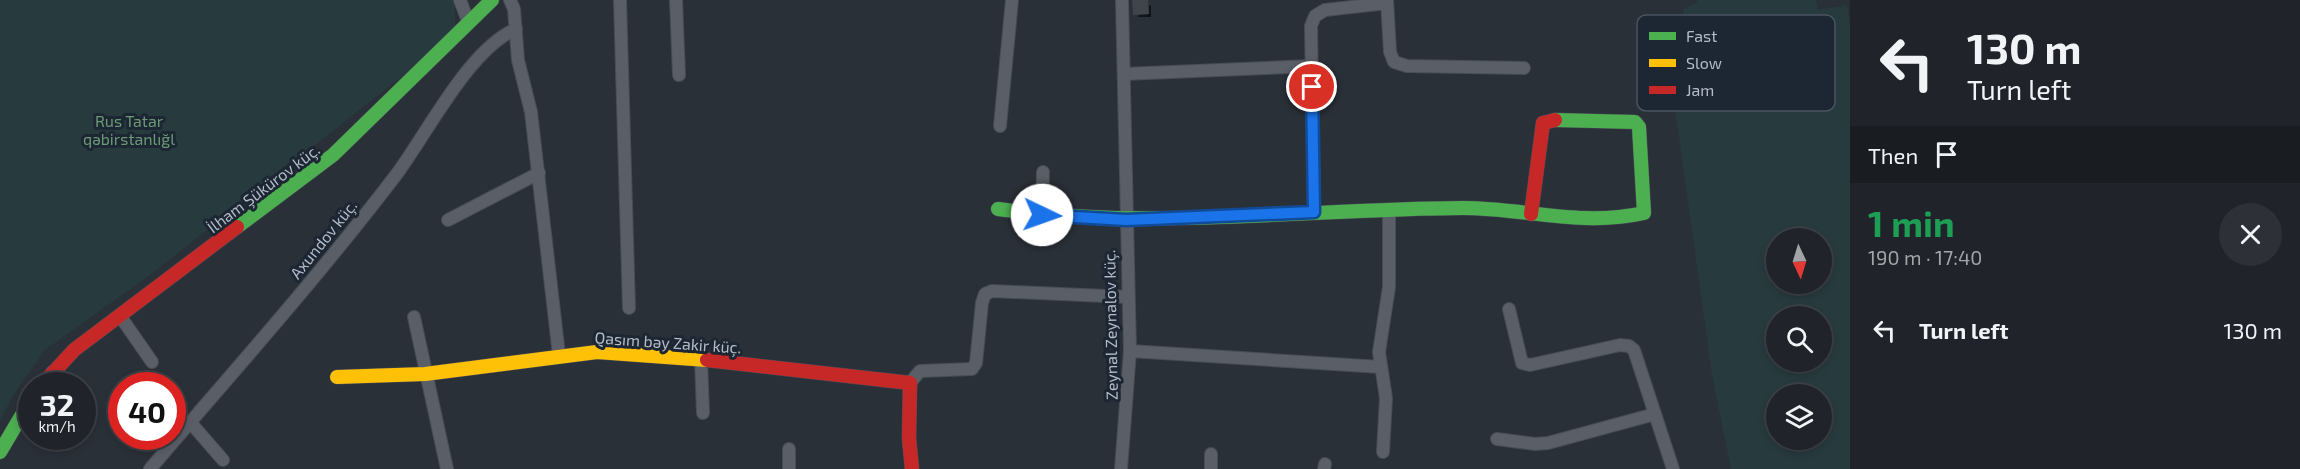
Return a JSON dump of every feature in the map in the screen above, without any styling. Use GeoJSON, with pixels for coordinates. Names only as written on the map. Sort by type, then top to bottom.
{"type":"FeatureCollection","features":[{"type":"Feature","properties":{"kind":"street"},"geometry":{"type":"LineString","coordinates":[[460,0],[468,21]]}},
{"type":"Feature","properties":{"kind":"street","name":"İlham Şükürov küç."},"geometry":{"type":"LineString","coordinates":[[52,372],[74,350],[333,156],[358,134],[468,21],[492,0]]}},
{"type":"Feature","properties":{"kind":"street"},"geometry":{"type":"LineString","coordinates":[[510,0],[514,9],[518,60],[531,112],[559,355]]}},
{"type":"Feature","properties":{"kind":"street"},"geometry":{"type":"LineString","coordinates":[[620,0],[629,308]]}},
{"type":"Feature","properties":{"kind":"street"},"geometry":{"type":"LineString","coordinates":[[676,0],[679,75]]}},
{"type":"Feature","properties":{"kind":"street"},"geometry":{"type":"LineString","coordinates":[[1000,126],[1012,0]]}},
{"type":"Feature","properties":{"kind":"street","name":"Zeynal Zeynalov küç."},"geometry":{"type":"LineString","coordinates":[[1121,469],[1130,351],[1122,0]]}},
{"type":"Feature","properties":{"kind":"street"},"geometry":{"type":"LineString","coordinates":[[1314,212],[1311,26],[1315,16],[1325,10],[1387,2],[1390,52],[1394,62],[1407,66],[1524,68]]}},
{"type":"Feature","properties":{"kind":"street","name":"Axundov küç."},"geometry":{"type":"LineString","coordinates":[[150,469],[252,352],[396,175],[483,53],[501,35],[516,29]]}},
{"type":"Feature","properties":{"kind":"street"},"geometry":{"type":"LineString","coordinates":[[1124,74],[1312,66]]}},
{"type":"Feature","properties":{"kind":"street"},"geometry":{"type":"LineString","coordinates":[[998,209],[1042,215],[1126,220],[1466,208],[1572,219],[1616,219],[1644,213],[1639,127],[1635,122],[1548,120],[1543,123],[1531,214]]}},
{"type":"Feature","properties":{"kind":"street"},"geometry":{"type":"LineString","coordinates":[[1042,215],[1043,172]]}},
{"type":"Feature","properties":{"kind":"street"},"geometry":{"type":"LineString","coordinates":[[448,220],[538,173]]}},
{"type":"Feature","properties":{"kind":"street"},"geometry":{"type":"LineString","coordinates":[[1383,452],[1386,398],[1380,340],[1389,286],[1389,212]]}},
{"type":"Feature","properties":{"kind":"street"},"geometry":{"type":"LineString","coordinates":[[912,469],[909,438],[910,383],[920,371],[972,369],[976,363],[982,303],[986,294],[992,291],[1128,297]]}},
{"type":"Feature","properties":{"kind":"street"},"geometry":{"type":"LineString","coordinates":[[1509,309],[1522,363],[1530,365],[1620,345],[1629,346],[1634,350],[1673,469]]}},
{"type":"Feature","properties":{"kind":"street"},"geometry":{"type":"LineString","coordinates":[[120,316],[152,362]]}},
{"type":"Feature","properties":{"kind":"street"},"geometry":{"type":"LineString","coordinates":[[414,317],[447,469]]}},
{"type":"Feature","properties":{"kind":"street"},"geometry":{"type":"LineString","coordinates":[[1130,351],[1381,367]]}},
{"type":"Feature","properties":{"kind":"street","name":"Qasım bəy Zakir küç."},"geometry":{"type":"LineString","coordinates":[[337,377],[425,374],[559,355],[630,353],[910,383]]}},
{"type":"Feature","properties":{"kind":"street"},"geometry":{"type":"LineString","coordinates":[[701,359],[703,413]]}},
{"type":"Feature","properties":{"kind":"street"},"geometry":{"type":"LineString","coordinates":[[1497,439],[1534,444],[1548,442],[1655,414]]}},
{"type":"Feature","properties":{"kind":"street"},"geometry":{"type":"LineString","coordinates":[[0,452],[18,422]]}},
{"type":"Feature","properties":{"kind":"street"},"geometry":{"type":"LineString","coordinates":[[190,422],[223,460]]}},
{"type":"Feature","properties":{"kind":"street"},"geometry":{"type":"LineString","coordinates":[[789,449],[789,469]]}},
{"type":"Feature","properties":{"kind":"street"},"geometry":{"type":"LineString","coordinates":[[1211,454],[1211,469]]}},
{"type":"Feature","properties":{"kind":"green space","name":"Rus Tatar qəbirstanlığl"},"geometry":{"type":"Polygon","coordinates":[[[0,0],[454,0],[456,34],[150,275],[45,350],[30,372],[18,372],[18,388],[0,421],[0,0]]]}},
{"type":"Feature","properties":{"kind":"green space"},"geometry":{"type":"Polygon","coordinates":[[[1697,0],[1816,0],[1818,10],[1847,5],[1850,27],[1850,469],[1731,469],[1712,375],[1675,111],[1835,111],[1835,15],[1684,15],[1683,9],[1697,3],[1697,0]]]}},
{"type":"Feature","properties":{"kind":"building"},"geometry":{"type":"Polygon","coordinates":[[[1132,0],[1148,0],[1149,14],[1133,15],[1132,0]]]}},
{"type":"Feature","properties":{"kind":"traffic: fast"},"geometry":{"type":"LineString","coordinates":[[237,227],[333,155],[492,0]]}},
{"type":"Feature","properties":{"kind":"traffic: fast"},"geometry":{"type":"LineString","coordinates":[[998,209],[1114,218],[1230,217],[1463,208],[1575,218],[1620,217],[1644,213],[1639,127],[1635,122],[1555,120]]}},
{"type":"Feature","properties":{"kind":"traffic: fast"},"geometry":{"type":"LineString","coordinates":[[0,452],[18,422]]}},
{"type":"Feature","properties":{"kind":"traffic: slow"},"geometry":{"type":"LineString","coordinates":[[337,377],[425,374],[597,352],[707,360]]}},
{"type":"Feature","properties":{"kind":"traffic: jam"},"geometry":{"type":"LineString","coordinates":[[1531,214],[1543,123],[1555,120]]}},
{"type":"Feature","properties":{"kind":"traffic: jam"},"geometry":{"type":"LineString","coordinates":[[54,372],[74,350],[237,227]]}},
{"type":"Feature","properties":{"kind":"traffic: jam"},"geometry":{"type":"LineString","coordinates":[[707,360],[910,383],[909,438],[912,469]]}},
{"type":"Feature","properties":{"kind":"route"},"geometry":{"type":"LineString","coordinates":[[1042,215],[1126,220],[1314,212],[1312,87]]}}]}
